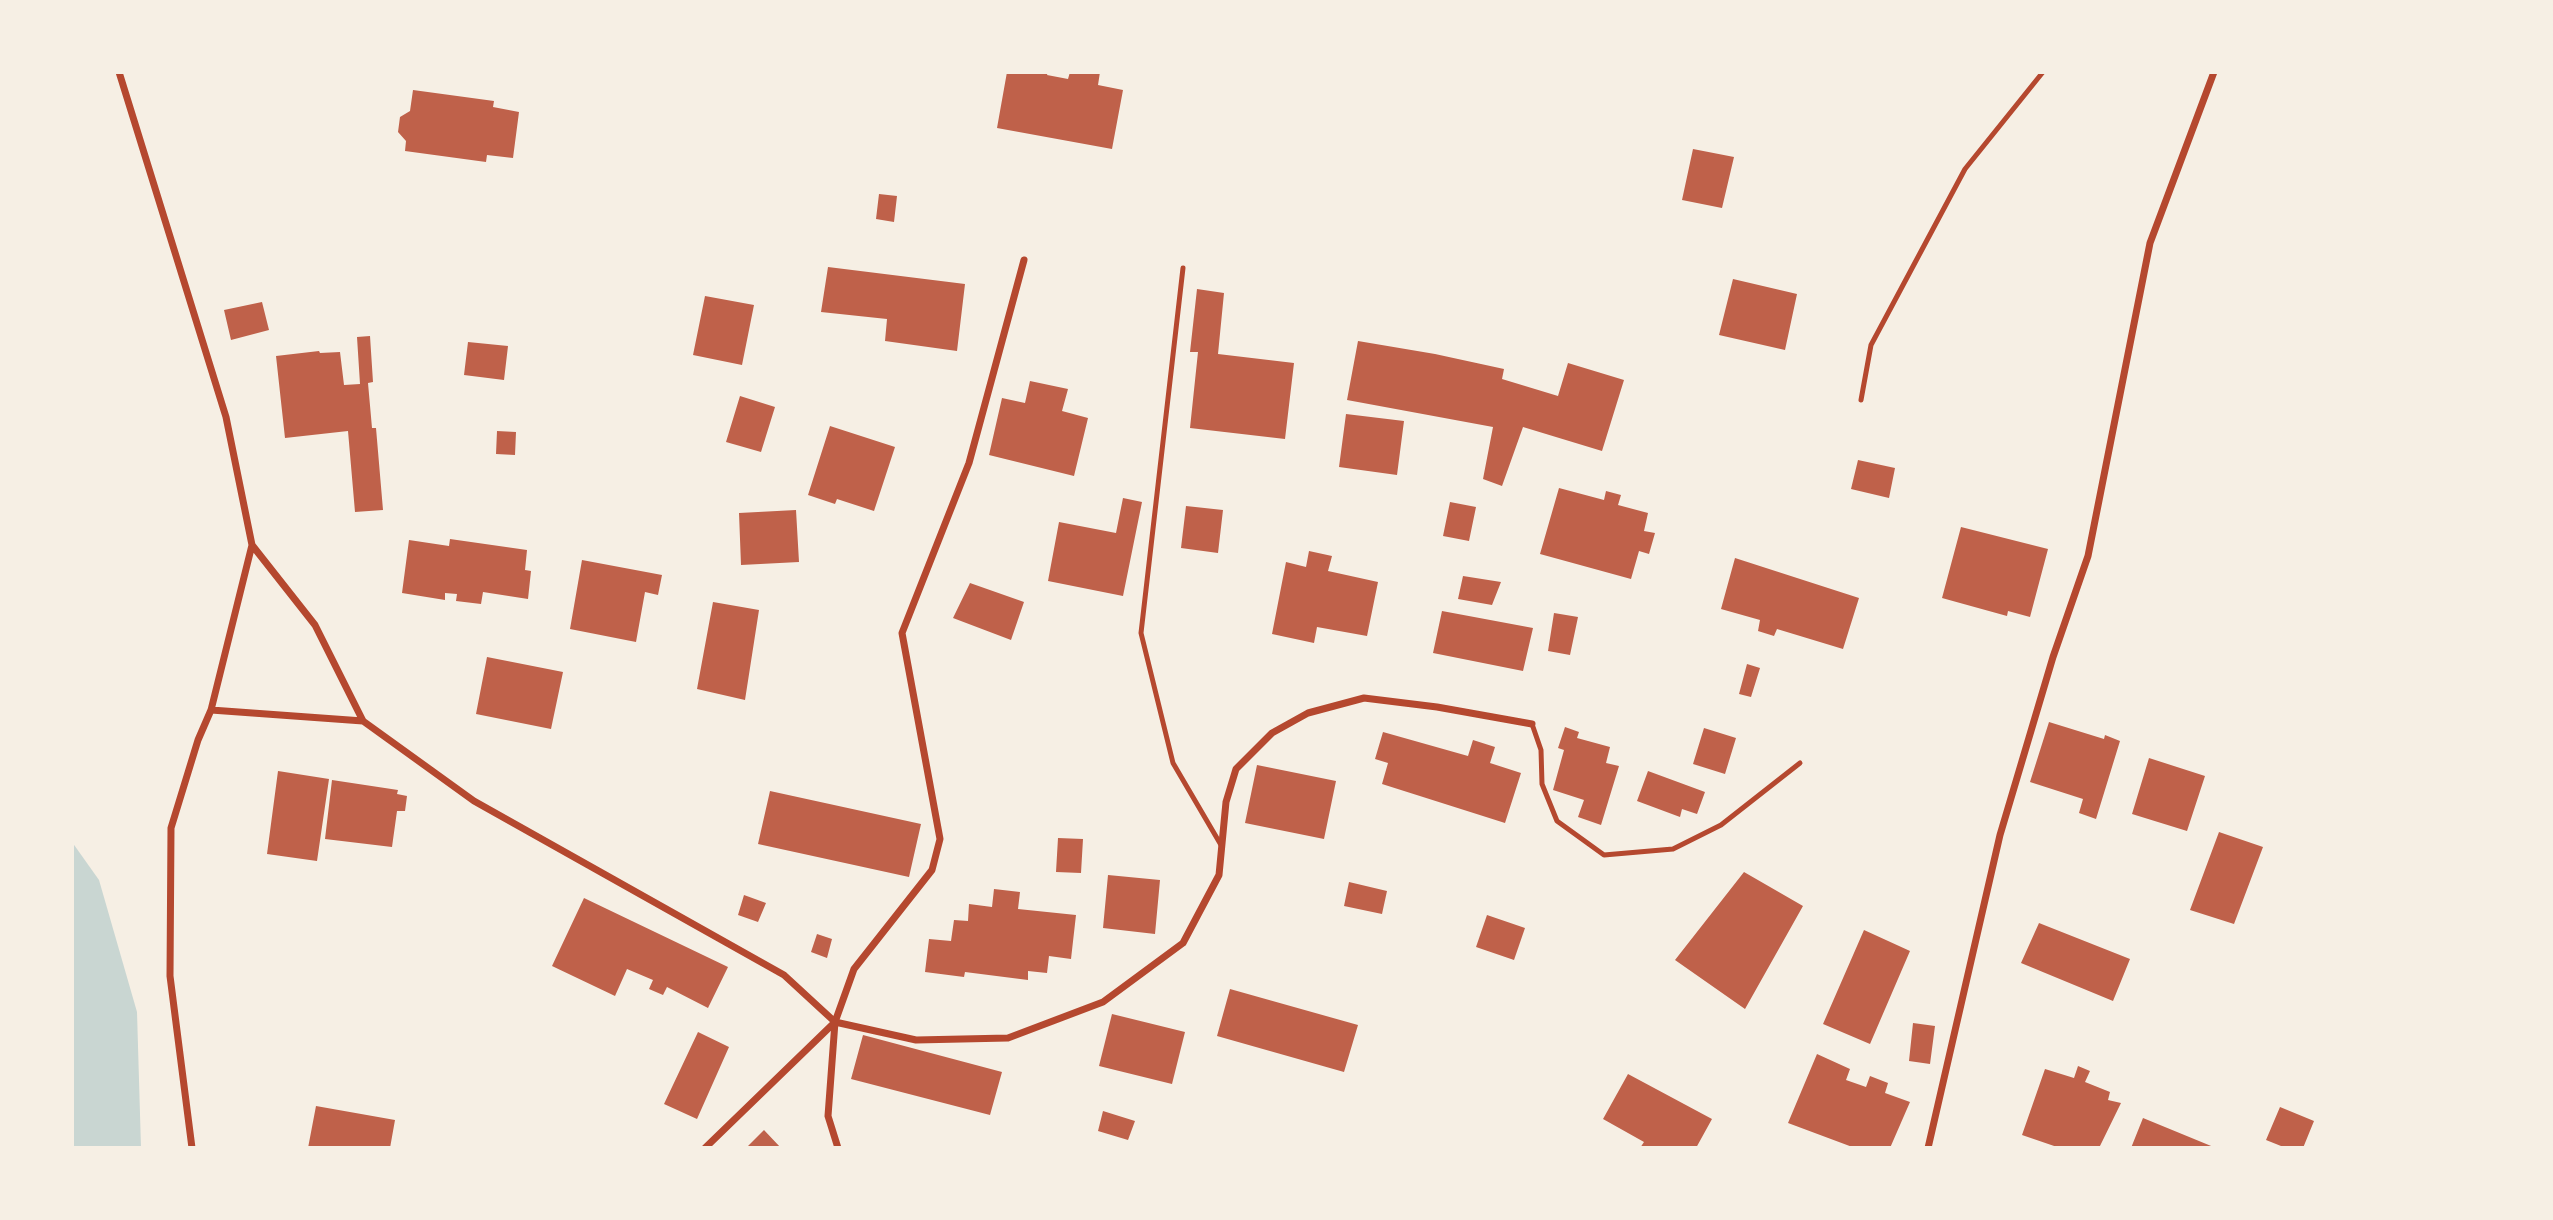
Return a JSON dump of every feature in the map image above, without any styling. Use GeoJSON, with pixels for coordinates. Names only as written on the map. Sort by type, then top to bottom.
{"type":"FeatureCollection","features":[{"type":"Feature","properties":{"kind":"street"},"geometry":{"type":"LineString","coordinates":[[119,72],[226,416],[252,545],[211,710],[198,740],[171,828],[170,976],[192,1148]]}},
{"type":"Feature","properties":{"kind":"street"},"geometry":{"type":"LineString","coordinates":[[1928,1148],[2000,835],[2053,657],[2088,556],[2150,243],[2213,72]]}},
{"type":"Feature","properties":{"kind":"street"},"geometry":{"type":"LineString","coordinates":[[838,1148],[828,1116],[835,1022],[854,969],[932,870],[940,839],[902,633],[969,463],[1024,260]]}},
{"type":"Feature","properties":{"kind":"street"},"geometry":{"type":"LineString","coordinates":[[252,545],[314,625],[363,721],[474,802],[784,975],[835,1022],[916,1040],[1008,1038],[1103,1002],[1184,943],[1219,875],[1226,802],[1236,769],[1272,733],[1308,713],[1364,698],[1437,707],[1532,724]]}},
{"type":"Feature","properties":{"kind":"street"},"geometry":{"type":"LineString","coordinates":[[211,710],[363,721]]}},
{"type":"Feature","properties":{"kind":"street"},"geometry":{"type":"LineString","coordinates":[[705,1148],[835,1022]]}},
{"type":"Feature","properties":{"kind":"lane"},"geometry":{"type":"LineString","coordinates":[[1861,400],[1871,345],[1965,169],[2043,72]]}},
{"type":"Feature","properties":{"kind":"lane"},"geometry":{"type":"LineString","coordinates":[[1182,268],[1141,633],[1173,763],[1221,845]]}},
{"type":"Feature","properties":{"kind":"lane"},"geometry":{"type":"LineString","coordinates":[[1532,724],[1541,750],[1542,784],[1557,821],[1604,855],[1673,849],[1721,825],[1800,763]]}},
{"type":"Feature","properties":{"kind":"shaded area"},"geometry":{"type":"Polygon","coordinates":[[[72,842],[99,880],[137,1012],[141,1148],[72,1148],[72,842]]]}},
{"type":"Feature","properties":{"kind":"building"},"geometry":{"type":"Polygon","coordinates":[[[1007,72],[1048,72],[1047,75],[1068,79],[1070,72],[1100,72],[1098,85],[1123,90],[1112,149],[997,128],[1007,72]]]}},
{"type":"Feature","properties":{"kind":"building"},"geometry":{"type":"Polygon","coordinates":[[[413,90],[494,101],[493,107],[519,112],[513,158],[487,155],[486,162],[405,151],[406,141],[398,132],[400,117],[410,111],[413,90]]]}},
{"type":"Feature","properties":{"kind":"building"},"geometry":{"type":"Polygon","coordinates":[[[1693,149],[1734,157],[1722,208],[1682,200],[1693,149]]]}},
{"type":"Feature","properties":{"kind":"building"},"geometry":{"type":"Polygon","coordinates":[[[879,194],[897,196],[894,222],[876,219],[879,194]]]}},
{"type":"Feature","properties":{"kind":"building"},"geometry":{"type":"Polygon","coordinates":[[[828,267],[965,284],[957,351],[885,341],[887,319],[821,312],[828,267]]]}},
{"type":"Feature","properties":{"kind":"building"},"geometry":{"type":"Polygon","coordinates":[[[1733,279],[1797,294],[1785,350],[1719,335],[1733,279]]]}},
{"type":"Feature","properties":{"kind":"building"},"geometry":{"type":"Polygon","coordinates":[[[1197,289],[1224,293],[1218,354],[1294,363],[1285,439],[1190,428],[1198,352],[1190,352],[1197,289]]]}},
{"type":"Feature","properties":{"kind":"building"},"geometry":{"type":"Polygon","coordinates":[[[705,296],[754,305],[742,365],[693,355],[705,296]]]}},
{"type":"Feature","properties":{"kind":"building"},"geometry":{"type":"Polygon","coordinates":[[[262,302],[269,330],[231,340],[224,310],[262,302]]]}},
{"type":"Feature","properties":{"kind":"building"},"geometry":{"type":"Polygon","coordinates":[[[370,336],[373,382],[368,383],[372,428],[376,428],[383,510],[355,512],[348,431],[285,438],[276,356],[319,351],[340,352],[344,385],[360,384],[357,337],[370,336]]]}},
{"type":"Feature","properties":{"kind":"building"},"geometry":{"type":"Polygon","coordinates":[[[1358,341],[1504,369],[1502,379],[1558,396],[1568,363],[1624,380],[1602,451],[1523,427],[1502,486],[1483,479],[1493,427],[1347,400],[1358,341]]]}},
{"type":"Feature","properties":{"kind":"building"},"geometry":{"type":"Polygon","coordinates":[[[468,342],[508,346],[504,380],[464,375],[468,342]]]}},
{"type":"Feature","properties":{"kind":"building"},"geometry":{"type":"Polygon","coordinates":[[[1030,381],[1068,389],[1062,411],[1088,418],[1074,476],[989,455],[1002,398],[1025,403],[1030,381]]]}},
{"type":"Feature","properties":{"kind":"building"},"geometry":{"type":"Polygon","coordinates":[[[740,396],[775,407],[761,452],[726,442],[740,396]]]}},
{"type":"Feature","properties":{"kind":"building"},"geometry":{"type":"Polygon","coordinates":[[[1346,414],[1404,421],[1397,475],[1339,467],[1346,414]]]}},
{"type":"Feature","properties":{"kind":"building"},"geometry":{"type":"Polygon","coordinates":[[[830,426],[895,447],[874,511],[837,499],[835,504],[808,495],[830,426]]]}},
{"type":"Feature","properties":{"kind":"building"},"geometry":{"type":"Polygon","coordinates":[[[497,431],[516,432],[515,455],[496,454],[497,431]]]}},
{"type":"Feature","properties":{"kind":"building"},"geometry":{"type":"Polygon","coordinates":[[[1858,460],[1895,468],[1889,498],[1851,489],[1858,460]]]}},
{"type":"Feature","properties":{"kind":"building"},"geometry":{"type":"Polygon","coordinates":[[[1559,488],[1604,500],[1606,491],[1621,495],[1618,505],[1648,513],[1644,531],[1655,533],[1649,554],[1639,551],[1631,579],[1540,554],[1559,488]]]}},
{"type":"Feature","properties":{"kind":"building"},"geometry":{"type":"Polygon","coordinates":[[[1123,498],[1142,502],[1123,596],[1048,581],[1059,522],[1116,533],[1123,498]]]}},
{"type":"Feature","properties":{"kind":"building"},"geometry":{"type":"Polygon","coordinates":[[[1450,502],[1476,507],[1469,541],[1443,536],[1450,502]]]}},
{"type":"Feature","properties":{"kind":"building"},"geometry":{"type":"Polygon","coordinates":[[[1186,506],[1223,510],[1218,553],[1181,548],[1186,506]]]}},
{"type":"Feature","properties":{"kind":"building"},"geometry":{"type":"Polygon","coordinates":[[[796,510],[799,562],[741,565],[739,513],[796,510]]]}},
{"type":"Feature","properties":{"kind":"building"},"geometry":{"type":"Polygon","coordinates":[[[1961,527],[2048,549],[2030,617],[2008,611],[2007,616],[1942,598],[1961,527]]]}},
{"type":"Feature","properties":{"kind":"building"},"geometry":{"type":"Polygon","coordinates":[[[450,539],[527,550],[525,570],[531,571],[528,599],[483,592],[481,604],[456,601],[457,594],[445,593],[445,600],[402,593],[409,540],[449,546],[450,539]]]}},
{"type":"Feature","properties":{"kind":"building"},"geometry":{"type":"Polygon","coordinates":[[[1309,551],[1332,556],[1328,571],[1378,582],[1367,636],[1317,627],[1314,643],[1272,634],[1286,562],[1306,567],[1309,551]]]}},
{"type":"Feature","properties":{"kind":"building"},"geometry":{"type":"Polygon","coordinates":[[[1735,558],[1859,598],[1843,649],[1777,629],[1774,636],[1758,631],[1760,620],[1721,609],[1735,558]]]}},
{"type":"Feature","properties":{"kind":"building"},"geometry":{"type":"Polygon","coordinates":[[[582,560],[662,575],[658,595],[645,592],[636,642],[570,629],[582,560]]]}},
{"type":"Feature","properties":{"kind":"building"},"geometry":{"type":"Polygon","coordinates":[[[1463,576],[1501,582],[1492,605],[1458,599],[1463,576]]]}},
{"type":"Feature","properties":{"kind":"building"},"geometry":{"type":"Polygon","coordinates":[[[970,583],[1024,602],[1011,640],[953,618],[970,583]]]}},
{"type":"Feature","properties":{"kind":"building"},"geometry":{"type":"Polygon","coordinates":[[[713,602],[759,610],[745,700],[697,689],[713,602]]]}},
{"type":"Feature","properties":{"kind":"building"},"geometry":{"type":"Polygon","coordinates":[[[1442,611],[1533,628],[1523,671],[1433,653],[1442,611]]]}},
{"type":"Feature","properties":{"kind":"building"},"geometry":{"type":"Polygon","coordinates":[[[1554,613],[1578,617],[1570,655],[1548,651],[1554,613]]]}},
{"type":"Feature","properties":{"kind":"building"},"geometry":{"type":"Polygon","coordinates":[[[487,657],[563,672],[551,729],[476,714],[487,657]]]}},
{"type":"Feature","properties":{"kind":"building"},"geometry":{"type":"Polygon","coordinates":[[[1747,664],[1760,668],[1751,697],[1739,694],[1747,664]]]}},
{"type":"Feature","properties":{"kind":"building"},"geometry":{"type":"Polygon","coordinates":[[[2049,722],[2104,739],[2105,735],[2120,741],[2096,819],[2079,813],[2083,799],[2030,782],[2049,722]]]}},
{"type":"Feature","properties":{"kind":"building"},"geometry":{"type":"Polygon","coordinates":[[[1565,727],[1579,732],[1577,738],[1610,747],[1606,763],[1619,766],[1601,825],[1578,817],[1584,800],[1553,790],[1564,750],[1558,748],[1565,727]]]}},
{"type":"Feature","properties":{"kind":"building"},"geometry":{"type":"Polygon","coordinates":[[[1704,728],[1736,738],[1725,774],[1693,764],[1704,728]]]}},
{"type":"Feature","properties":{"kind":"building"},"geometry":{"type":"Polygon","coordinates":[[[1383,732],[1468,756],[1473,740],[1495,747],[1490,763],[1521,773],[1505,823],[1382,784],[1388,763],[1375,759],[1383,732]]]}},
{"type":"Feature","properties":{"kind":"building"},"geometry":{"type":"Polygon","coordinates":[[[2149,758],[2205,776],[2187,831],[2132,814],[2149,758]]]}},
{"type":"Feature","properties":{"kind":"building"},"geometry":{"type":"Polygon","coordinates":[[[1257,765],[1336,781],[1324,839],[1245,823],[1257,765]]]}},
{"type":"Feature","properties":{"kind":"building"},"geometry":{"type":"Polygon","coordinates":[[[278,771],[329,779],[317,861],[267,854],[278,771]]]}},
{"type":"Feature","properties":{"kind":"building"},"geometry":{"type":"Polygon","coordinates":[[[1648,771],[1705,792],[1697,814],[1682,809],[1680,817],[1637,801],[1648,771]]]}},
{"type":"Feature","properties":{"kind":"building"},"geometry":{"type":"Polygon","coordinates":[[[332,780],[398,790],[397,794],[407,796],[405,811],[397,811],[392,847],[325,839],[332,780]]]}},
{"type":"Feature","properties":{"kind":"building"},"geometry":{"type":"Polygon","coordinates":[[[770,791],[921,824],[909,877],[758,844],[770,791]]]}},
{"type":"Feature","properties":{"kind":"building"},"geometry":{"type":"Polygon","coordinates":[[[2219,832],[2263,847],[2234,924],[2190,910],[2219,832]]]}},
{"type":"Feature","properties":{"kind":"building"},"geometry":{"type":"Polygon","coordinates":[[[1058,838],[1083,839],[1081,873],[1056,872],[1058,838]]]}},
{"type":"Feature","properties":{"kind":"building"},"geometry":{"type":"Polygon","coordinates":[[[1744,872],[1803,906],[1745,1009],[1675,960],[1744,872]]]}},
{"type":"Feature","properties":{"kind":"building"},"geometry":{"type":"Polygon","coordinates":[[[1108,875],[1160,880],[1155,934],[1103,928],[1108,875]]]}},
{"type":"Feature","properties":{"kind":"building"},"geometry":{"type":"Polygon","coordinates":[[[1349,882],[1387,891],[1382,914],[1344,906],[1349,882]]]}},
{"type":"Feature","properties":{"kind":"building"},"geometry":{"type":"Polygon","coordinates":[[[994,889],[1020,892],[1018,909],[1076,915],[1071,959],[1049,956],[1047,973],[1028,971],[1028,980],[965,972],[964,977],[925,972],[929,939],[951,941],[954,920],[968,921],[969,904],[992,907],[994,889]]]}},
{"type":"Feature","properties":{"kind":"building"},"geometry":{"type":"Polygon","coordinates":[[[744,895],[766,903],[758,922],[738,915],[744,895]]]}},
{"type":"Feature","properties":{"kind":"building"},"geometry":{"type":"Polygon","coordinates":[[[584,898],[728,967],[708,1008],[667,987],[663,995],[649,989],[653,980],[627,969],[615,996],[552,966],[584,898]]]}},
{"type":"Feature","properties":{"kind":"building"},"geometry":{"type":"Polygon","coordinates":[[[1487,915],[1525,928],[1514,960],[1476,947],[1487,915]]]}},
{"type":"Feature","properties":{"kind":"building"},"geometry":{"type":"Polygon","coordinates":[[[2039,923],[2130,959],[2113,1001],[2021,963],[2039,923]]]}},
{"type":"Feature","properties":{"kind":"building"},"geometry":{"type":"Polygon","coordinates":[[[1864,930],[1910,951],[1870,1044],[1823,1024],[1864,930]]]}},
{"type":"Feature","properties":{"kind":"building"},"geometry":{"type":"Polygon","coordinates":[[[817,934],[832,939],[827,958],[811,952],[817,934]]]}},
{"type":"Feature","properties":{"kind":"building"},"geometry":{"type":"Polygon","coordinates":[[[1230,989],[1358,1025],[1344,1072],[1217,1036],[1230,989]]]}},
{"type":"Feature","properties":{"kind":"building"},"geometry":{"type":"Polygon","coordinates":[[[1112,1014],[1185,1032],[1172,1084],[1099,1066],[1112,1014]]]}},
{"type":"Feature","properties":{"kind":"building"},"geometry":{"type":"Polygon","coordinates":[[[1913,1023],[1935,1026],[1930,1064],[1909,1061],[1913,1023]]]}},
{"type":"Feature","properties":{"kind":"building"},"geometry":{"type":"Polygon","coordinates":[[[698,1032],[729,1047],[697,1119],[664,1104],[698,1032]]]}},
{"type":"Feature","properties":{"kind":"building"},"geometry":{"type":"Polygon","coordinates":[[[863,1035],[1002,1072],[990,1115],[851,1079],[863,1035]]]}},
{"type":"Feature","properties":{"kind":"building"},"geometry":{"type":"Polygon","coordinates":[[[1817,1054],[1850,1069],[1846,1080],[1866,1087],[1870,1076],[1888,1083],[1885,1093],[1910,1102],[1890,1148],[1855,1148],[1788,1123],[1817,1054]]]}},
{"type":"Feature","properties":{"kind":"building"},"geometry":{"type":"Polygon","coordinates":[[[2078,1066],[2090,1071],[2085,1082],[2110,1092],[2108,1100],[2121,1103],[2099,1148],[2060,1148],[2022,1135],[2045,1069],[2074,1078],[2078,1066]]]}},
{"type":"Feature","properties":{"kind":"building"},"geometry":{"type":"Polygon","coordinates":[[[1628,1074],[1712,1119],[1696,1148],[1640,1148],[1644,1142],[1603,1119],[1628,1074]]]}},
{"type":"Feature","properties":{"kind":"building"},"geometry":{"type":"Polygon","coordinates":[[[316,1106],[395,1120],[390,1148],[308,1148],[316,1106]]]}},
{"type":"Feature","properties":{"kind":"building"},"geometry":{"type":"Polygon","coordinates":[[[2280,1107],[2314,1121],[2303,1148],[2286,1148],[2266,1140],[2280,1107]]]}},
{"type":"Feature","properties":{"kind":"building"},"geometry":{"type":"Polygon","coordinates":[[[1103,1111],[1135,1121],[1128,1140],[1098,1131],[1103,1111]]]}},
{"type":"Feature","properties":{"kind":"building"},"geometry":{"type":"Polygon","coordinates":[[[2143,1118],[2216,1148],[2131,1148],[2143,1118]]]}},
{"type":"Feature","properties":{"kind":"building"},"geometry":{"type":"Polygon","coordinates":[[[764,1130],[781,1148],[746,1148],[764,1130]]]}}]}
